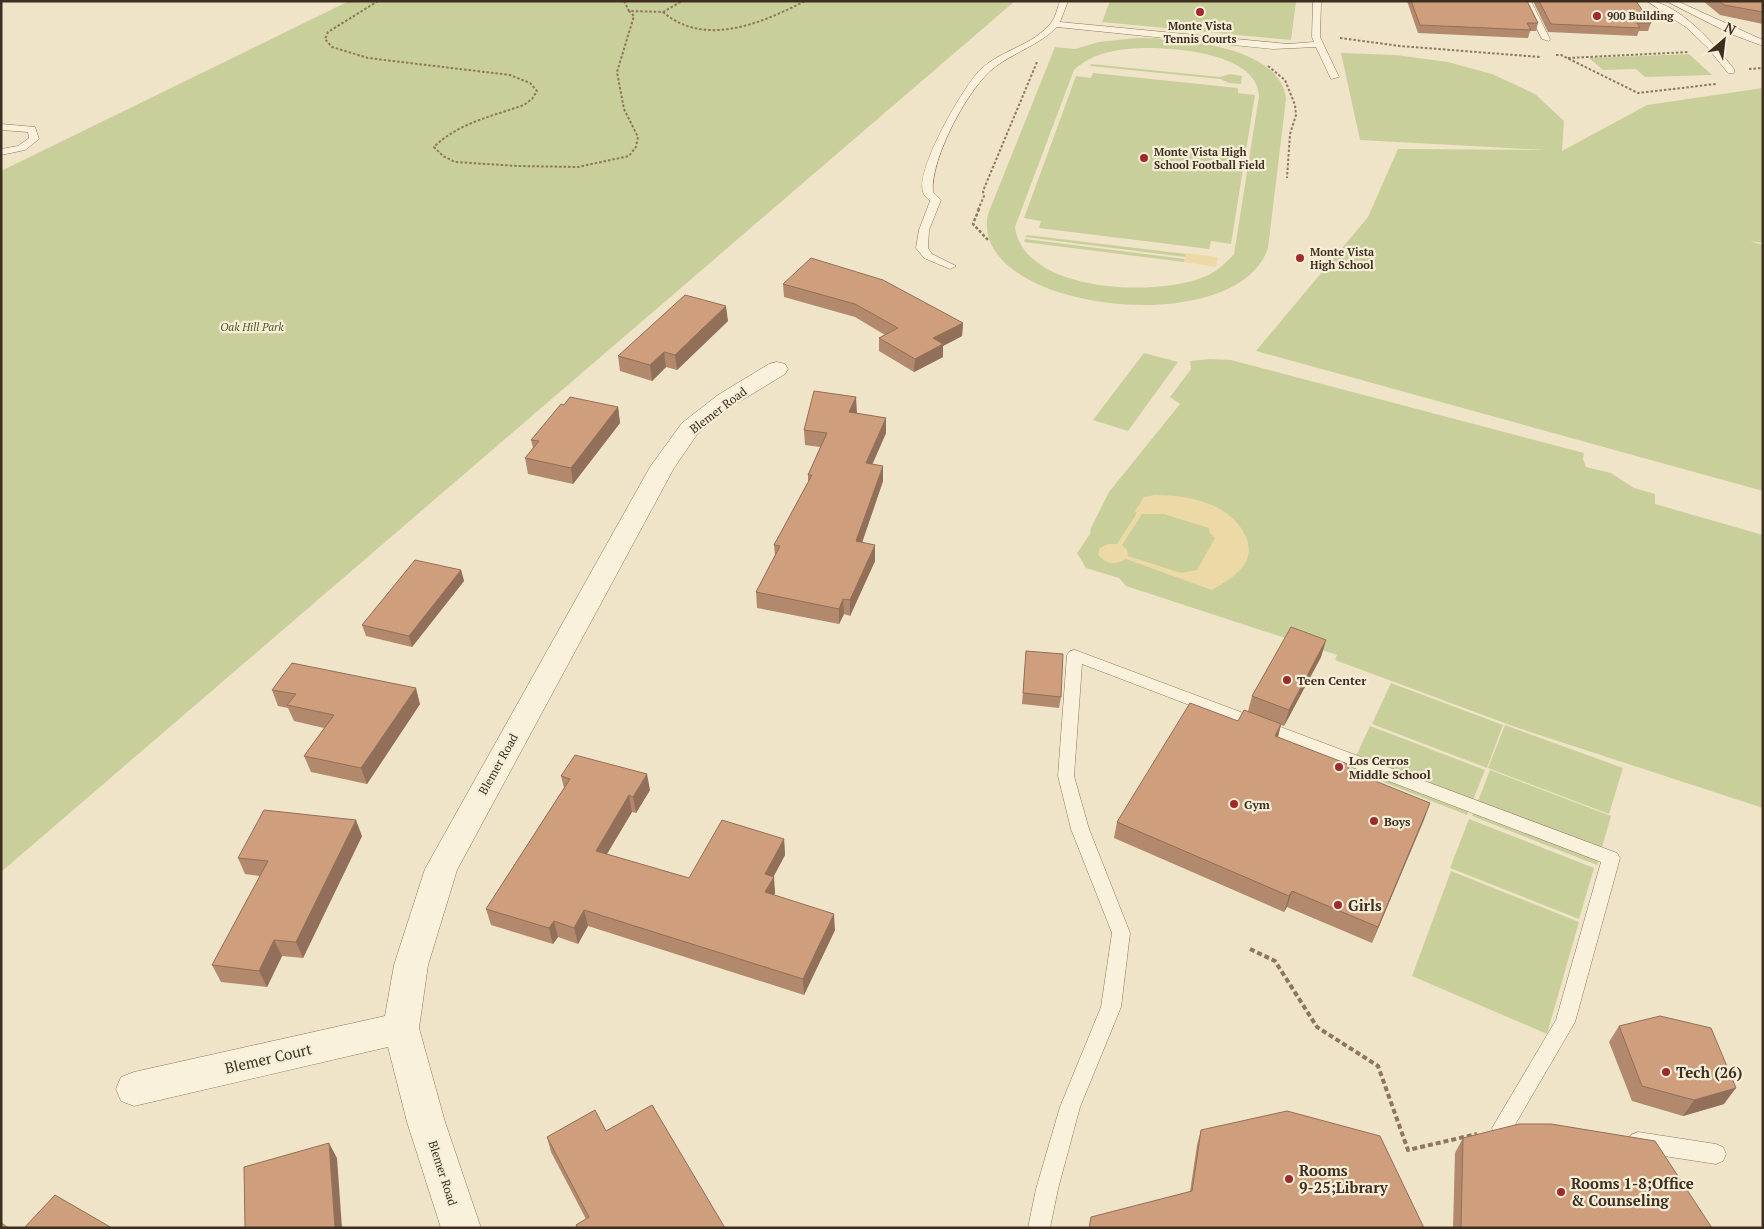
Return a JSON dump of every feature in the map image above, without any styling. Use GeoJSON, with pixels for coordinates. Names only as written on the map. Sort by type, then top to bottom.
{"type":"FeatureCollection","features":[{"type":"Feature","properties":{"kind":"street","name":"Blemer Road"},"geometry":{"type":"LineString","coordinates":[[461,1228],[426,1122],[401,1028],[411,965],[441,869],[650,484],[690,428],[726,400],[777,369]]}},
{"type":"Feature","properties":{"kind":"street","name":"Blemer Court"},"geometry":{"type":"LineString","coordinates":[[134,1089],[401,1028]]}},
{"type":"Feature","properties":{"kind":"lane"},"geometry":{"type":"LineString","coordinates":[[1059,25],[1064,1]]}},
{"type":"Feature","properties":{"kind":"lane"},"geometry":{"type":"LineString","coordinates":[[1317,1],[1317,40],[1334,77]]}},
{"type":"Feature","properties":{"kind":"lane"},"geometry":{"type":"LineString","coordinates":[[1527,1],[1546,39]]}},
{"type":"Feature","properties":{"kind":"lane"},"geometry":{"type":"LineString","coordinates":[[1651,1],[1690,26],[1715,50],[1731,71]]}},
{"type":"Feature","properties":{"kind":"lane"},"geometry":{"type":"LineString","coordinates":[[1670,1],[1734,32],[1763,43]]}},
{"type":"Feature","properties":{"kind":"lane"},"geometry":{"type":"LineString","coordinates":[[950,266],[928,256],[922,248],[924,230],[936,200],[928,193],[927,186],[933,158],[964,98],[983,73],[1010,53],[1059,25],[1177,35],[1277,47],[1301,47],[1317,40]]}},
{"type":"Feature","properties":{"kind":"lane"},"geometry":{"type":"LineString","coordinates":[[1,127],[32,129],[34,139],[21,148],[1,152]]}},
{"type":"Feature","properties":{"kind":"lane"},"geometry":{"type":"LineString","coordinates":[[1039,1228],[1047,1189],[1070,1107],[1111,1008],[1121,933],[1080,829],[1066,776],[1075,655],[1611,858],[1565,1022],[1502,1128]]}},
{"type":"Feature","properties":{"kind":"lane"},"geometry":{"type":"LineString","coordinates":[[1502,1128],[1526,1128]]}},
{"type":"Feature","properties":{"kind":"lane"},"geometry":{"type":"LineString","coordinates":[[1619,1139],[1716,1154]]}},
{"type":"Feature","properties":{"kind":"path"},"geometry":{"type":"LineString","coordinates":[[378,1],[328,32],[326,39],[332,47],[368,58],[510,75],[530,83],[537,91],[524,104],[455,130],[442,137],[434,147],[443,156],[455,162],[578,167],[613,162],[629,156],[636,147],[638,136],[624,109],[617,72],[634,16],[629,12],[624,1]]}},
{"type":"Feature","properties":{"kind":"path"},"geometry":{"type":"LineString","coordinates":[[629,12],[662,12],[682,1]]}},
{"type":"Feature","properties":{"kind":"path"},"geometry":{"type":"LineString","coordinates":[[662,12],[678,26],[698,30],[720,29],[776,16],[804,1]]}},
{"type":"Feature","properties":{"kind":"path"},"geometry":{"type":"LineString","coordinates":[[988,240],[973,224],[984,196],[983,191],[1046,44],[1059,25]]}},
{"type":"Feature","properties":{"kind":"path"},"geometry":{"type":"LineString","coordinates":[[1317,40],[1329,34],[1341,39],[1363,42],[1542,56]]}},
{"type":"Feature","properties":{"kind":"path"},"geometry":{"type":"LineString","coordinates":[[1567,58],[1715,50]]}},
{"type":"Feature","properties":{"kind":"path"},"geometry":{"type":"LineString","coordinates":[[1552,56],[1561,55],[1638,93],[1744,80],[1731,71]]}},
{"type":"Feature","properties":{"kind":"path"},"geometry":{"type":"LineString","coordinates":[[1265,63],[1285,80],[1295,105],[1296,115],[1290,134],[1287,178]]}},
{"type":"Feature","properties":{"kind":"path"},"geometry":{"type":"LineString","coordinates":[[1250,949],[1275,961],[1317,1027],[1378,1066],[1408,1150],[1502,1128]]}},
{"type":"Feature","properties":{"kind":"green space","name":"Oak Hill Park"},"geometry":{"type":"Polygon","coordinates":[[[349,1],[1015,1],[1,872],[1,171],[349,1]]]}},
{"type":"Feature","properties":{"kind":"green space","name":"Monte Vista Tennis Courts"},"geometry":{"type":"Polygon","coordinates":[[[1110,1],[1296,2],[1291,40],[1102,22],[1110,1]]]}},
{"type":"Feature","properties":{"kind":"green space"},"geometry":{"type":"Polygon","coordinates":[[[1154,38],[1200,43],[1224,48],[1247,56],[1266,67],[1280,81],[1286,99],[1268,248],[1246,278],[1208,296],[1160,305],[1108,303],[1059,292],[1019,274],[993,247],[988,214],[1055,47],[1075,49],[1099,42],[1154,38]],[[1156,48],[1105,53],[1081,64],[1074,70],[1015,227],[1024,249],[1042,265],[1066,277],[1095,284],[1155,287],[1204,277],[1224,264],[1234,254],[1259,96],[1255,82],[1245,70],[1230,62],[1192,51],[1156,48]]]}},
{"type":"Feature","properties":{"kind":"green space"},"geometry":{"type":"Polygon","coordinates":[[[1341,53],[1396,55],[1448,62],[1492,74],[1535,94],[1564,121],[1562,151],[1647,105],[1763,88],[1763,243],[1750,241],[1763,245],[1763,491],[1256,351],[1368,217],[1398,149],[1545,150],[1360,140],[1341,53]]]}},
{"type":"Feature","properties":{"kind":"green space"},"geometry":{"type":"Polygon","coordinates":[[[1689,54],[1712,75],[1645,77],[1636,69],[1603,70],[1589,58],[1689,54]]]}},
{"type":"Feature","properties":{"kind":"green space"},"geometry":{"type":"Polygon","coordinates":[[[1091,64],[1220,77],[1230,74],[1242,76],[1241,84],[1229,83],[1220,79],[1090,66],[1091,64]]]}},
{"type":"Feature","properties":{"kind":"green space","name":"Monte Vista High School Football Field"},"geometry":{"type":"Polygon","coordinates":[[[1093,73],[1238,88],[1238,93],[1255,95],[1231,244],[1211,241],[1209,249],[1039,228],[1041,221],[1024,218],[1076,76],[1091,78],[1093,73]]]}},
{"type":"Feature","properties":{"kind":"green space"},"geometry":{"type":"Polygon","coordinates":[[[1027,235],[1186,254],[1185,257],[1025,237],[1027,235]]]}},
{"type":"Feature","properties":{"kind":"green space"},"geometry":{"type":"Polygon","coordinates":[[[1025,239],[1185,259],[1184,262],[1024,242],[1025,239]]]}},
{"type":"Feature","properties":{"kind":"green space"},"geometry":{"type":"Polygon","coordinates":[[[1144,353],[1178,362],[1128,431],[1093,420],[1144,353]]]}},
{"type":"Feature","properties":{"kind":"green space"},"geometry":{"type":"Polygon","coordinates":[[[1210,359],[1231,360],[1584,453],[1583,459],[1586,467],[1611,473],[1634,488],[1655,494],[1655,504],[1763,535],[1763,808],[1518,728],[1335,660],[1337,655],[1126,586],[1119,578],[1086,568],[1077,553],[1090,534],[1091,528],[1109,492],[1180,404],[1170,397],[1191,369],[1190,361],[1210,359]]]}},
{"type":"Feature","properties":{"kind":"green space"},"geometry":{"type":"Polygon","coordinates":[[[1391,683],[1503,725],[1487,768],[1372,724],[1391,683]]]}},
{"type":"Feature","properties":{"kind":"green space"},"geometry":{"type":"Polygon","coordinates":[[[1505,725],[1623,768],[1609,814],[1488,768],[1505,725]]]}},
{"type":"Feature","properties":{"kind":"green space"},"geometry":{"type":"Polygon","coordinates":[[[1370,726],[1485,770],[1467,815],[1350,769],[1370,726]]]}},
{"type":"Feature","properties":{"kind":"green space"},"geometry":{"type":"Polygon","coordinates":[[[1490,770],[1611,816],[1597,865],[1472,816],[1490,770]]]}},
{"type":"Feature","properties":{"kind":"green space"},"geometry":{"type":"Polygon","coordinates":[[[1469,819],[1594,868],[1579,919],[1450,868],[1469,819]]]}},
{"type":"Feature","properties":{"kind":"green space"},"geometry":{"type":"Polygon","coordinates":[[[1451,871],[1579,922],[1547,1034],[1412,976],[1451,871]]]}},
{"type":"Feature","properties":{"kind":"sand"},"geometry":{"type":"Polygon","coordinates":[[[1186,253],[1218,257],[1216,267],[1184,262],[1186,253]]]}},
{"type":"Feature","properties":{"kind":"sand"},"geometry":{"type":"Polygon","coordinates":[[[1168,495],[1195,499],[1220,509],[1239,525],[1246,537],[1249,550],[1247,560],[1239,571],[1212,590],[1126,559],[1115,563],[1107,562],[1098,554],[1100,548],[1108,544],[1117,544],[1137,513],[1135,511],[1144,497],[1168,495]],[[1142,514],[1122,545],[1127,550],[1128,556],[1181,573],[1197,570],[1215,538],[1210,533],[1209,528],[1164,514],[1142,514]]]}},
{"type":"Feature","properties":{"kind":"building"},"geometry":{"type":"Polygon","coordinates":[[[1411,1],[1527,1],[1538,23],[1527,23],[1531,30],[1420,25],[1411,1]]]}},
{"type":"Feature","properties":{"kind":"building","name":"900 Building"},"geometry":{"type":"Polygon","coordinates":[[[1539,1],[1636,1],[1651,23],[1637,23],[1640,28],[1551,24],[1539,1]]]}},
{"type":"Feature","properties":{"kind":"building"},"geometry":{"type":"Polygon","coordinates":[[[1719,1],[1763,1],[1763,12],[1724,5],[1719,1]]]}},
{"type":"Feature","properties":{"kind":"building"},"geometry":{"type":"Polygon","coordinates":[[[811,258],[883,280],[963,323],[933,338],[943,344],[915,359],[879,338],[898,328],[855,304],[783,284],[811,258]]]}},
{"type":"Feature","properties":{"kind":"building"},"geometry":{"type":"Polygon","coordinates":[[[685,295],[726,306],[675,355],[664,352],[650,365],[618,356],[685,295]]]}},
{"type":"Feature","properties":{"kind":"building"},"geometry":{"type":"Polygon","coordinates":[[[814,391],[856,397],[849,412],[886,418],[866,463],[883,466],[856,541],[875,545],[850,600],[843,599],[839,609],[756,592],[780,546],[774,545],[812,475],[808,475],[827,433],[804,430],[814,391]]]}},
{"type":"Feature","properties":{"kind":"building"},"geometry":{"type":"Polygon","coordinates":[[[570,397],[618,407],[571,468],[525,458],[539,441],[531,440],[561,404],[564,405],[570,397]]]}},
{"type":"Feature","properties":{"kind":"building"},"geometry":{"type":"Polygon","coordinates":[[[415,560],[461,570],[409,636],[362,625],[415,560]]]}},
{"type":"Feature","properties":{"kind":"building","name":"Teen Center"},"geometry":{"type":"Polygon","coordinates":[[[1291,627],[1326,640],[1289,710],[1252,696],[1291,627]]]}},
{"type":"Feature","properties":{"kind":"building"},"geometry":{"type":"Polygon","coordinates":[[[1026,651],[1063,654],[1061,697],[1023,693],[1026,651]]]}},
{"type":"Feature","properties":{"kind":"building"},"geometry":{"type":"Polygon","coordinates":[[[292,663],[416,688],[361,768],[304,756],[334,715],[287,705],[296,694],[272,690],[292,663]]]}},
{"type":"Feature","properties":{"kind":"building","name":"Gym"},"geometry":{"type":"Polygon","coordinates":[[[1190,703],[1238,721],[1244,710],[1281,724],[1275,736],[1350,765],[1348,770],[1430,803],[1378,927],[1292,891],[1289,896],[1117,822],[1190,703]]]}},
{"type":"Feature","properties":{"kind":"building"},"geometry":{"type":"Polygon","coordinates":[[[575,755],[647,774],[633,797],[629,795],[596,851],[689,878],[722,820],[784,839],[765,874],[774,877],[765,892],[834,914],[803,979],[584,910],[574,928],[554,921],[549,928],[486,909],[570,779],[561,776],[575,755]]]}},
{"type":"Feature","properties":{"kind":"building"},"geometry":{"type":"Polygon","coordinates":[[[264,810],[356,820],[296,942],[274,940],[259,971],[212,965],[268,861],[238,858],[264,810]]]}},
{"type":"Feature","properties":{"kind":"building","name":"Tech (26)"},"geometry":{"type":"Polygon","coordinates":[[[1660,1016],[1711,1028],[1736,1088],[1694,1100],[1642,1086],[1619,1026],[1660,1016]]]}},
{"type":"Feature","properties":{"kind":"building"},"geometry":{"type":"Polygon","coordinates":[[[652,1105],[725,1228],[577,1228],[576,1225],[589,1217],[547,1137],[595,1110],[606,1131],[652,1105]]]}},
{"type":"Feature","properties":{"kind":"building","name":"Rooms 9-25;Library"},"geometry":{"type":"Polygon","coordinates":[[[1287,1111],[1380,1136],[1424,1228],[1089,1228],[1091,1217],[1192,1191],[1201,1130],[1287,1111]]]}},
{"type":"Feature","properties":{"kind":"building","name":"Rooms 1-8;Office & Counseling"},"geometry":{"type":"Polygon","coordinates":[[[1519,1124],[1551,1124],[1655,1141],[1712,1228],[1461,1228],[1463,1138],[1519,1124]]]}},
{"type":"Feature","properties":{"kind":"building"},"geometry":{"type":"Polygon","coordinates":[[[329,1143],[335,1228],[245,1228],[244,1167],[329,1143]]]}},
{"type":"Feature","properties":{"kind":"building"},"geometry":{"type":"Polygon","coordinates":[[[55,1195],[112,1228],[24,1228],[55,1195]]]}},
{"type":"Feature","properties":{"kind":"building"},"geometry":{"type":"Polygon","coordinates":[[[1,1223],[9,1228],[1,1228],[1,1223]]]}},
{"type":"Feature","properties":{"kind":"place","name":"Monte Vista Tennis Courts"},"geometry":{"type":"Point","coordinates":[1200,12]}},
{"type":"Feature","properties":{"kind":"place","name":"900 Building"},"geometry":{"type":"Point","coordinates":[1597,16]}},
{"type":"Feature","properties":{"kind":"place","name":"Monte Vista High School Football Field"},"geometry":{"type":"Point","coordinates":[1144,158]}},
{"type":"Feature","properties":{"kind":"place","name":"Monte Vista High School"},"geometry":{"type":"Point","coordinates":[1300,258]}},
{"type":"Feature","properties":{"kind":"place","name":"Teen Center"},"geometry":{"type":"Point","coordinates":[1287,680]}},
{"type":"Feature","properties":{"kind":"place","name":"Los Cerros Middle School"},"geometry":{"type":"Point","coordinates":[1339,767]}},
{"type":"Feature","properties":{"kind":"place","name":"Gym"},"geometry":{"type":"Point","coordinates":[1234,804]}},
{"type":"Feature","properties":{"kind":"place","name":"Boys"},"geometry":{"type":"Point","coordinates":[1374,821]}},
{"type":"Feature","properties":{"kind":"place","name":"Girls"},"geometry":{"type":"Point","coordinates":[1338,905]}},
{"type":"Feature","properties":{"kind":"place","name":"Tech (26)"},"geometry":{"type":"Point","coordinates":[1666,1072]}},
{"type":"Feature","properties":{"kind":"place","name":"Rooms 9-25;Library"},"geometry":{"type":"Point","coordinates":[1289,1179]}},
{"type":"Feature","properties":{"kind":"place","name":"Rooms 1-8;Office & Counseling"},"geometry":{"type":"Point","coordinates":[1561,1192]}}]}
